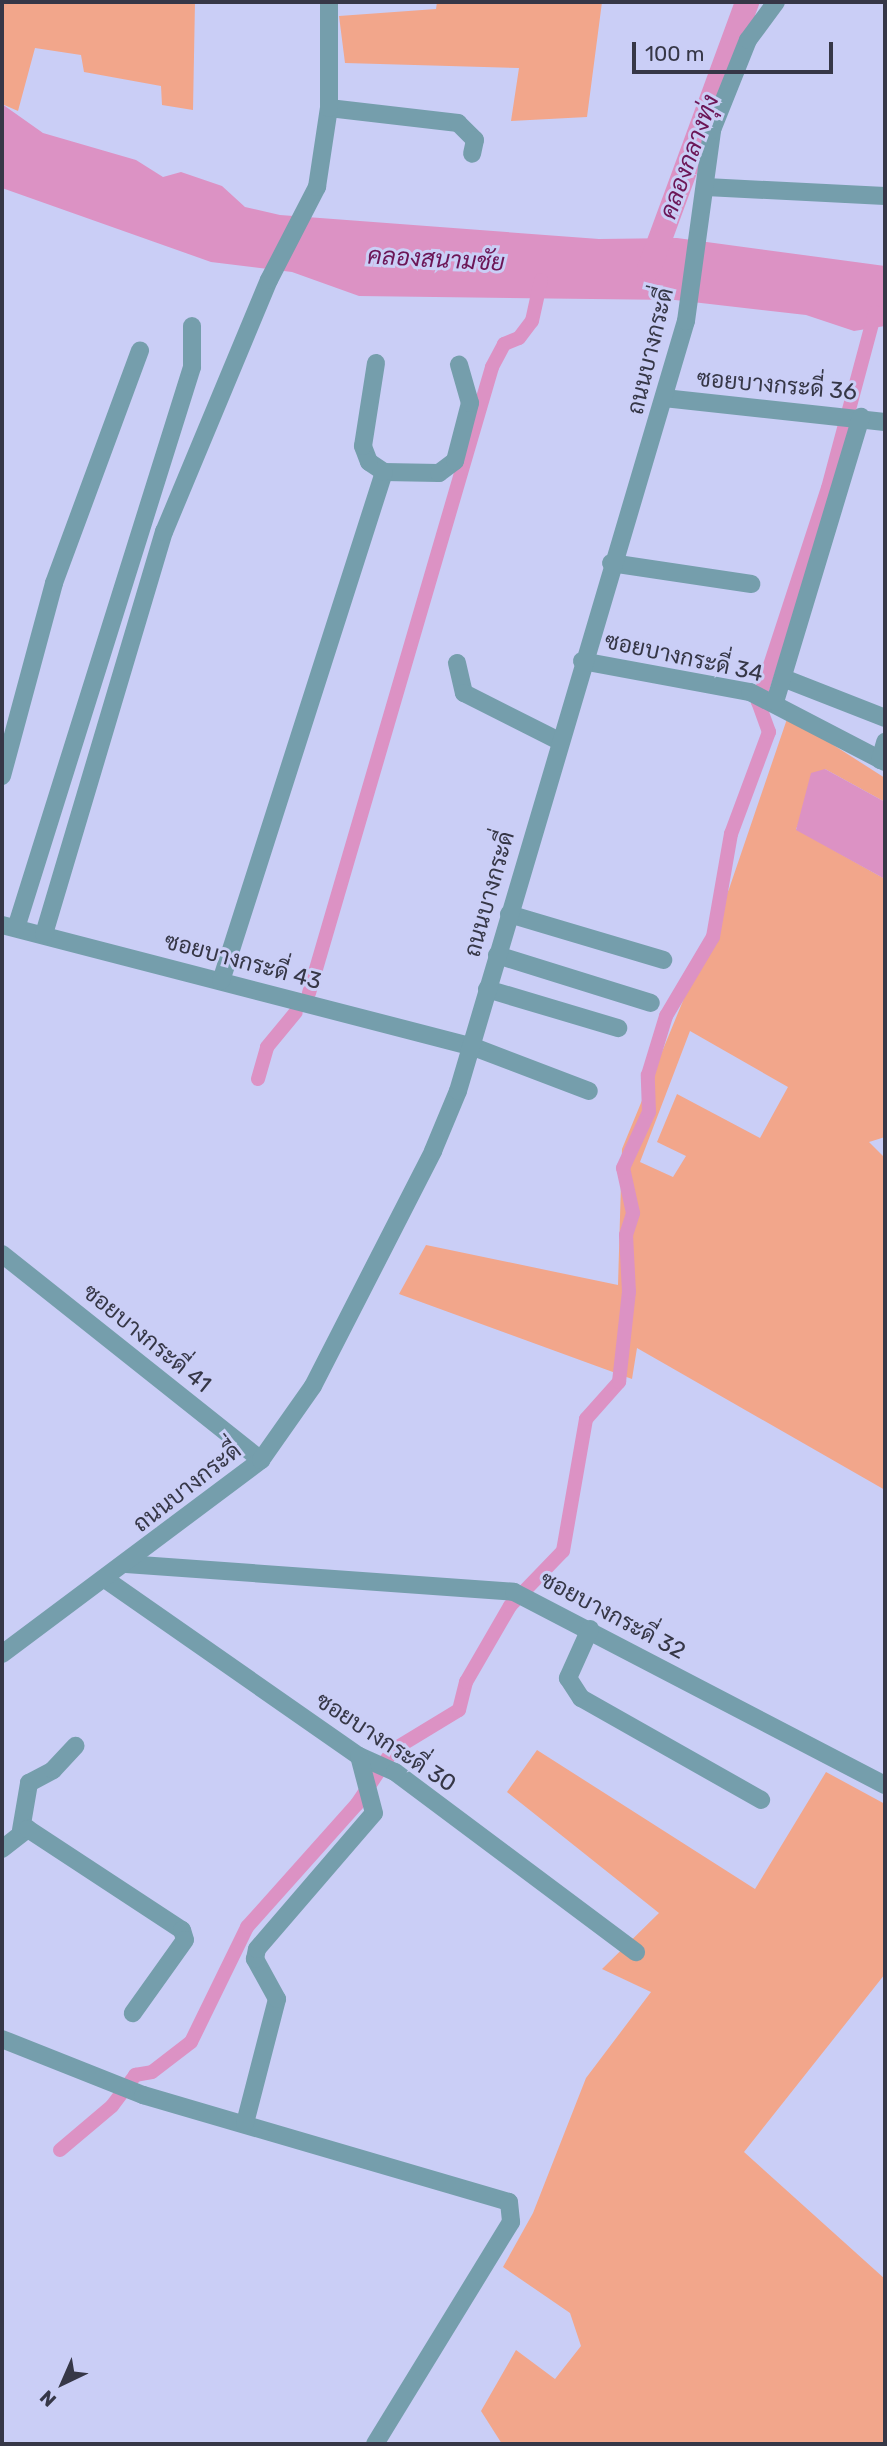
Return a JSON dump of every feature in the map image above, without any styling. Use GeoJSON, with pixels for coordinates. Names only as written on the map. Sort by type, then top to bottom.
{"type":"FeatureCollection","features":[{"type":"Feature","properties":{"kind":"street"},"geometry":{"type":"LineString","coordinates":[[44,934],[142,592],[270,280],[308,212],[329,108],[329,2]]}},
{"type":"Feature","properties":{"kind":"street","name":"ถนนบางกระดี่"},"geometry":{"type":"LineString","coordinates":[[2,1654],[126,1564],[261,1460],[313,1386],[417,1183],[471,1045],[611,563],[686,321],[706,187],[724,93],[748,40],[776,2]]}},
{"type":"Feature","properties":{"kind":"street"},"geometry":{"type":"LineString","coordinates":[[329,108],[458,122],[475,140],[472,155]]}},
{"type":"Feature","properties":{"kind":"street"},"geometry":{"type":"LineString","coordinates":[[706,187],[885,196]]}},
{"type":"Feature","properties":{"kind":"street"},"geometry":{"type":"LineString","coordinates":[[9,926],[191,367],[192,326]]}},
{"type":"Feature","properties":{"kind":"street"},"geometry":{"type":"LineString","coordinates":[[2,776],[54,583],[140,350]]}},
{"type":"Feature","properties":{"kind":"street"},"geometry":{"type":"LineString","coordinates":[[376,363],[363,446],[369,462],[384,472],[439,473],[456,461],[470,403],[459,365]]}},
{"type":"Feature","properties":{"kind":"street","name":"ซอยบางกระดี่ 36"},"geometry":{"type":"LineString","coordinates":[[664,398],[853,416],[885,422]]}},
{"type":"Feature","properties":{"kind":"street"},"geometry":{"type":"LineString","coordinates":[[763,697],[783,678],[853,416]]}},
{"type":"Feature","properties":{"kind":"street"},"geometry":{"type":"LineString","coordinates":[[221,981],[384,472]]}},
{"type":"Feature","properties":{"kind":"street"},"geometry":{"type":"LineString","coordinates":[[611,563],[751,584]]}},
{"type":"Feature","properties":{"kind":"street","name":"ซอยบางกระดี่ 34"},"geometry":{"type":"LineString","coordinates":[[582,661],[763,697],[884,755]]}},
{"type":"Feature","properties":{"kind":"street"},"geometry":{"type":"LineString","coordinates":[[457,663],[464,693],[559,741]]}},
{"type":"Feature","properties":{"kind":"street"},"geometry":{"type":"LineString","coordinates":[[783,678],[885,718]]}},
{"type":"Feature","properties":{"kind":"street"},"geometry":{"type":"LineString","coordinates":[[509,914],[663,960]]}},
{"type":"Feature","properties":{"kind":"street","name":"ซอยบางกระดี่ 43"},"geometry":{"type":"LineString","coordinates":[[9,926],[471,1045],[589,1091]]}},
{"type":"Feature","properties":{"kind":"street"},"geometry":{"type":"LineString","coordinates":[[497,955],[651,1003]]}},
{"type":"Feature","properties":{"kind":"street"},"geometry":{"type":"LineString","coordinates":[[487,989],[618,1028]]}},
{"type":"Feature","properties":{"kind":"street","name":"ซอยบางกระดี่ 41"},"geometry":{"type":"LineString","coordinates":[[2,1254],[261,1460]]}},
{"type":"Feature","properties":{"kind":"street","name":"ซอยบางกระดี่ 32"},"geometry":{"type":"LineString","coordinates":[[126,1564],[522,1595],[885,1785]]}},
{"type":"Feature","properties":{"kind":"street","name":"ซอยบางกระดี่ 30"},"geometry":{"type":"LineString","coordinates":[[105,1579],[359,1756],[392,1770],[636,1952]]}},
{"type":"Feature","properties":{"kind":"street"},"geometry":{"type":"LineString","coordinates":[[590,1629],[568,1678],[581,1698],[761,1800]]}},
{"type":"Feature","properties":{"kind":"street"},"geometry":{"type":"LineString","coordinates":[[2,1849],[22,1830],[29,1783],[53,1770],[75,1746]]}},
{"type":"Feature","properties":{"kind":"street"},"geometry":{"type":"LineString","coordinates":[[245,2123],[277,1999],[255,1959],[257,1949],[374,1813],[359,1756]]}},
{"type":"Feature","properties":{"kind":"street"},"geometry":{"type":"LineString","coordinates":[[22,1830],[186,1935],[134,2012]]}},
{"type":"Feature","properties":{"kind":"street"},"geometry":{"type":"LineString","coordinates":[[2,2039],[143,2095],[245,2123],[512,2206],[499,2243],[375,2444]]}},
{"type":"Feature","properties":{"kind":"shaded area"},"geometry":{"type":"Polygon","coordinates":[[[2,2],[195,2],[193,110],[162,105],[161,86],[84,72],[81,55],[35,48],[18,111],[2,104],[2,2]]]}},
{"type":"Feature","properties":{"kind":"shaded area"},"geometry":{"type":"Polygon","coordinates":[[[437,2],[602,2],[587,117],[511,121],[519,68],[345,63],[339,16],[436,9],[437,2]]]}},
{"type":"Feature","properties":{"kind":"shaded area"},"geometry":{"type":"Polygon","coordinates":[[[788,716],[885,778],[885,802],[825,769],[796,829],[885,879],[885,1137],[869,1142],[885,1158],[885,1490],[637,1348],[632,1379],[399,1294],[426,1245],[618,1285],[622,1149],[729,889],[788,716]],[[690,1031],[640,1162],[673,1177],[686,1156],[657,1142],[677,1094],[760,1138],[788,1087],[690,1031]]]}},
{"type":"Feature","properties":{"kind":"shaded area"},"geometry":{"type":"Polygon","coordinates":[[[537,1750],[755,1889],[826,1772],[885,1804],[885,1974],[744,2152],[885,2279],[885,2444],[502,2444],[481,2411],[516,2350],[555,2379],[581,2346],[570,2313],[503,2267],[533,2213],[586,2078],[651,1992],[602,1969],[659,1913],[507,1792],[537,1750]]]}},
{"type":"Feature","properties":{"kind":"water","name":"คลองสนามชัย"},"geometry":{"type":"Polygon","coordinates":[[[2,104],[43,133],[136,160],[163,177],[181,172],[222,186],[245,207],[280,215],[599,239],[677,238],[885,266],[885,326],[854,331],[806,315],[675,300],[359,296],[292,272],[211,262],[2,188],[2,104]]]}},
{"type":"Feature","properties":{"kind":"water"},"geometry":{"type":"Polygon","coordinates":[[[825,769],[885,802],[885,879],[796,830],[811,773],[825,769]]]}},
{"type":"Feature","properties":{"kind":"waterway","name":"คลองกลางทุ่ง"},"geometry":{"type":"LineString","coordinates":[[649,269],[747,2]]}},
{"type":"Feature","properties":{"kind":"waterway"},"geometry":{"type":"LineString","coordinates":[[309,993],[492,367],[504,344],[519,338],[532,321],[541,280]]}},
{"type":"Feature","properties":{"kind":"waterway"},"geometry":{"type":"LineString","coordinates":[[60,2150],[112,2106],[135,2075],[152,2072],[191,2042],[247,1927],[357,1804],[393,1750],[459,1710],[466,1682],[510,1606],[563,1551],[586,1419],[619,1382],[629,1292],[626,1235],[633,1213],[623,1168],[649,1112],[648,1075],[666,1016],[713,937],[731,834],[769,732],[758,702],[828,488],[875,312]]}},
{"type":"Feature","properties":{"kind":"waterway"},"geometry":{"type":"LineString","coordinates":[[258,1079],[267,1047],[296,1012]]}}]}
